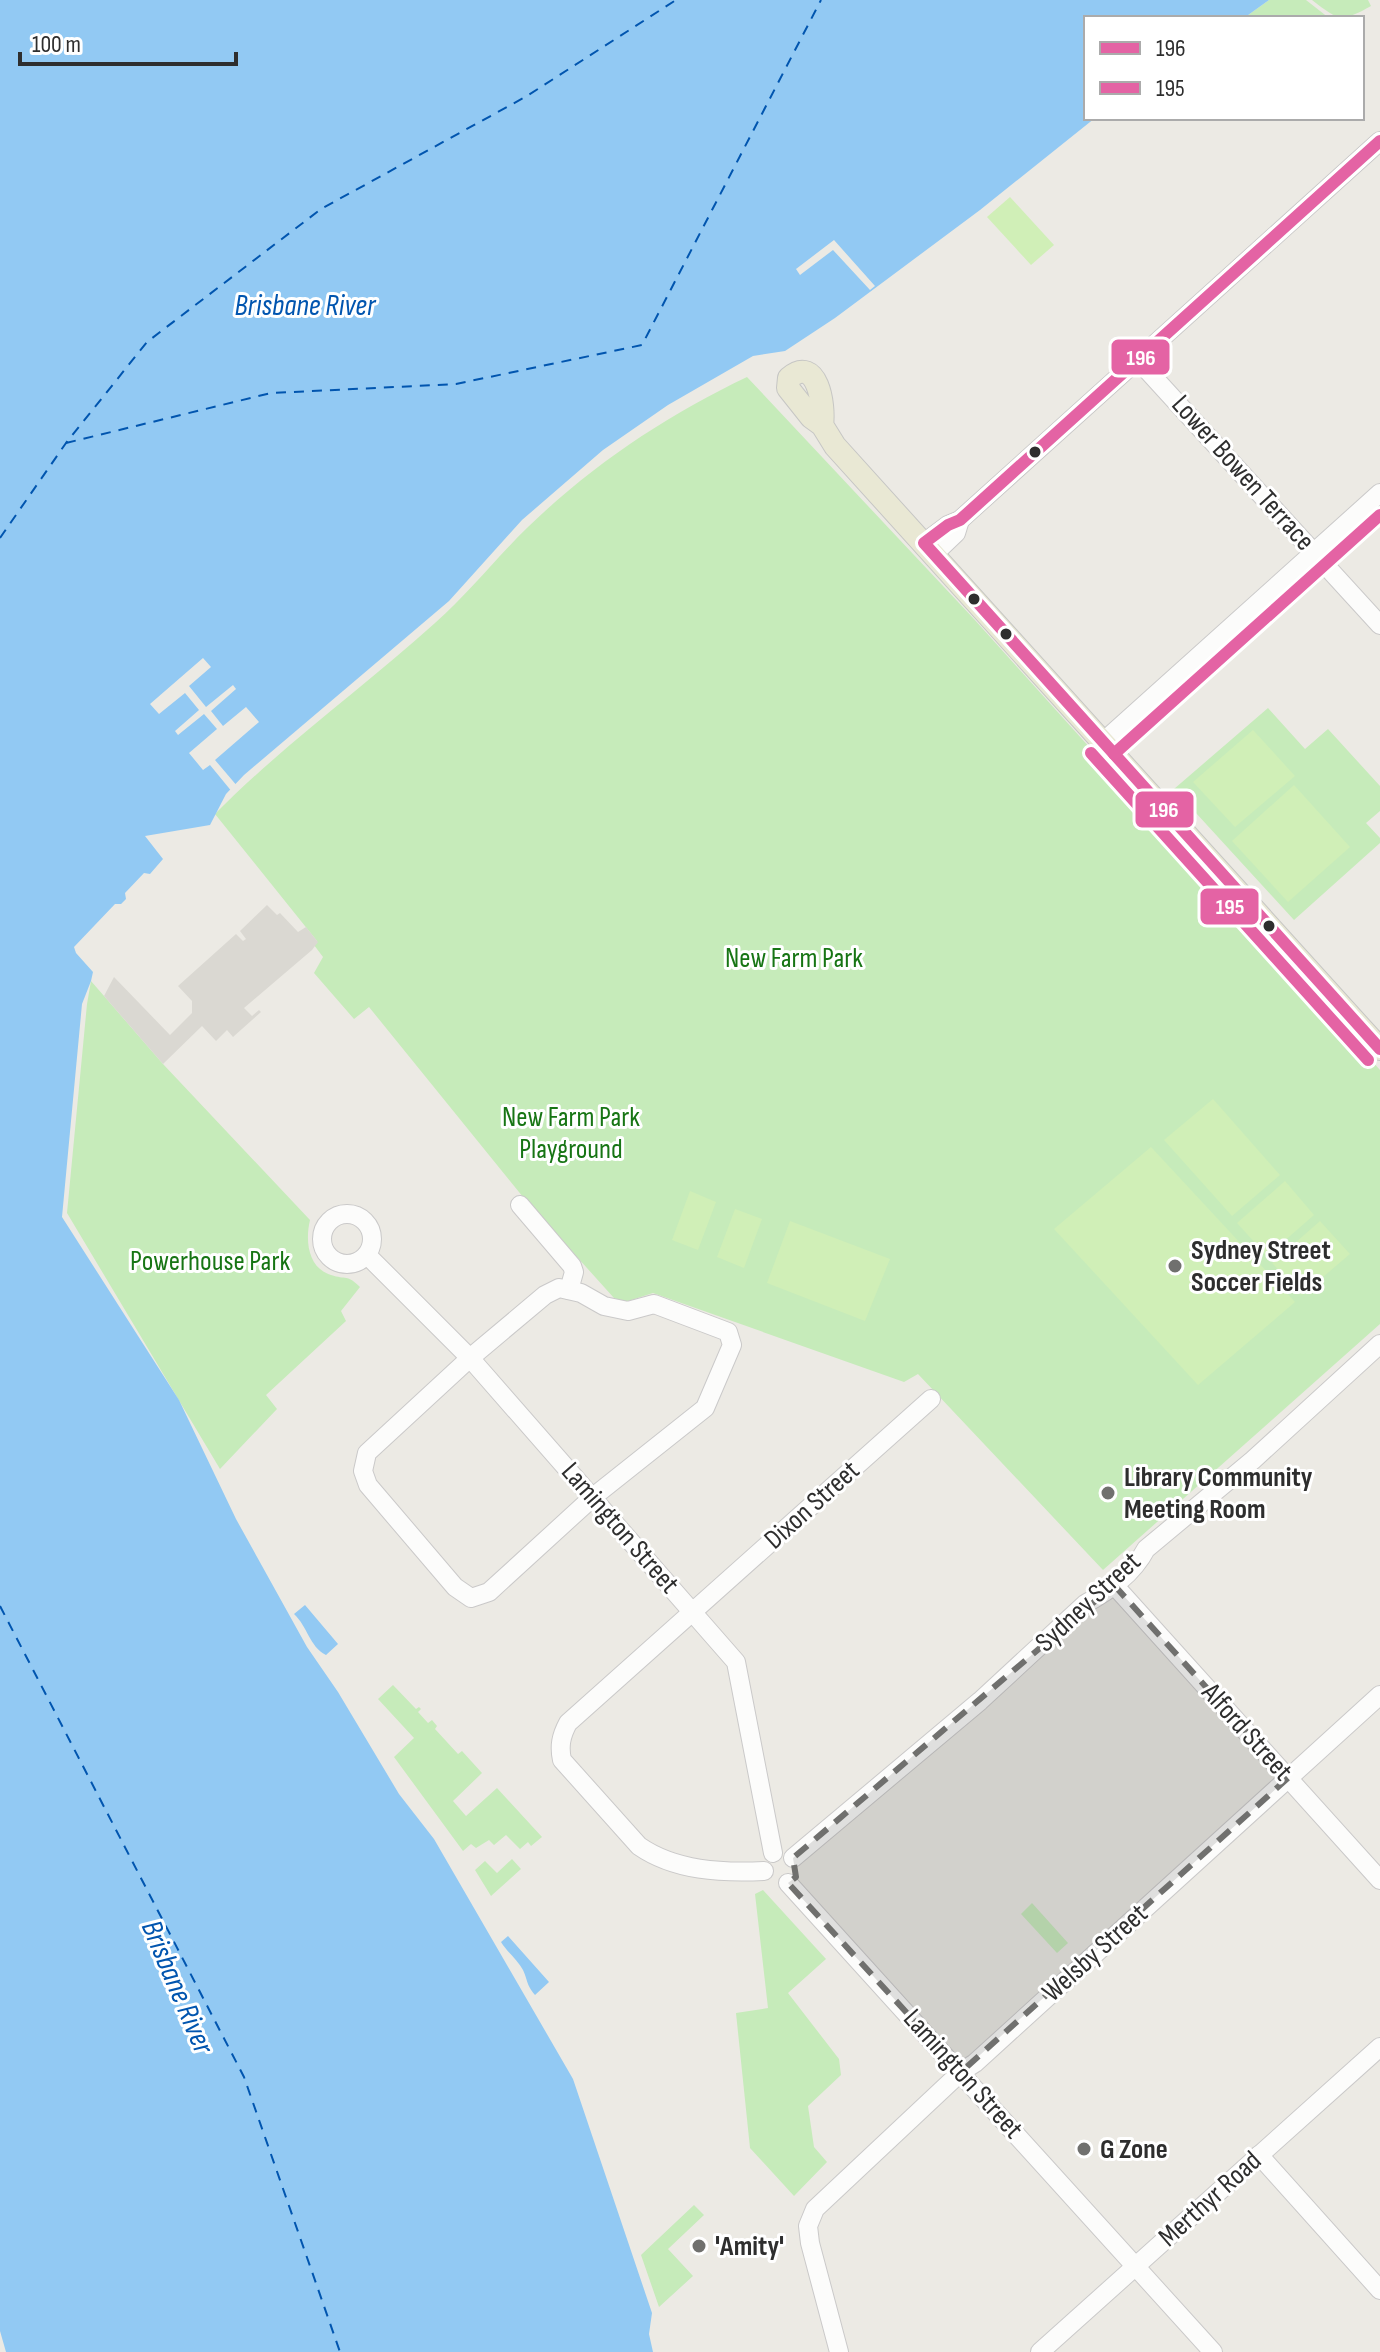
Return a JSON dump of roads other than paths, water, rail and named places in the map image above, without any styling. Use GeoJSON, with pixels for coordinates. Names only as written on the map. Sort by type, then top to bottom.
{"type":"FeatureCollection","features":[{"type":"Feature","properties":{"kind":"main road"},"geometry":{"type":"LineString","coordinates":[[822,425],[835,446],[1380,1049]]}},
{"type":"Feature","properties":{"kind":"street"},"geometry":{"type":"LineString","coordinates":[[929,548],[948,525],[960,520],[1380,141]]}},
{"type":"Feature","properties":{"kind":"street","name":"Lower Bowen Terrace"},"geometry":{"type":"LineString","coordinates":[[1137,359],[1380,625]]}},
{"type":"Feature","properties":{"kind":"street"},"geometry":{"type":"LineString","coordinates":[[1103,742],[1380,493]]}},
{"type":"Feature","properties":{"kind":"street"},"geometry":{"type":"LineString","coordinates":[[520,1205],[572,1266],[574,1272],[569,1290]]}},
{"type":"Feature","properties":{"kind":"street","name":"Lamington Street"},"geometry":{"type":"LineString","coordinates":[[367,1255],[470,1358],[736,1662],[773,1853]]}},
{"type":"Feature","properties":{"kind":"street"},"geometry":{"type":"LineString","coordinates":[[559,1288],[604,1306],[628,1311],[654,1304],[728,1332],[732,1345],[705,1408],[593,1497],[489,1592],[471,1598],[455,1587],[368,1485],[363,1471],[367,1453],[470,1358],[545,1295],[559,1288]]}},
{"type":"Feature","properties":{"kind":"street","name":"Sydney Street"},"geometry":{"type":"LineString","coordinates":[[793,1858],[980,1701],[1085,1604],[1139,1564],[1146,1549],[1253,1460],[1380,1344]]}},
{"type":"Feature","properties":{"kind":"street","name":"Dixon Street"},"geometry":{"type":"LineString","coordinates":[[764,1871],[686,1866],[652,1855],[639,1846],[562,1760],[559,1746],[568,1723],[931,1399]]}},
{"type":"Feature","properties":{"kind":"street","name":"Alford Street"},"geometry":{"type":"LineString","coordinates":[[1114,1585],[1380,1880]]}},
{"type":"Feature","properties":{"kind":"street","name":"Welsby Street"},"geometry":{"type":"LineString","coordinates":[[839,2352],[810,2243],[808,2226],[812,2213],[961,2072],[975,2063],[1380,1695]]}},
{"type":"Feature","properties":{"kind":"street"},"geometry":{"type":"LineString","coordinates":[[784,1852],[793,1858],[797,1871],[788,1883],[773,1883],[764,1871],[766,1861],[773,1853],[784,1852]]}},
{"type":"Feature","properties":{"kind":"street","name":"Lamington Street"},"geometry":{"type":"LineString","coordinates":[[788,1883],[1213,2352]]}},
{"type":"Feature","properties":{"kind":"street","name":"Merthyr Road"},"geometry":{"type":"LineString","coordinates":[[1040,2352],[1380,2047]]}},
{"type":"Feature","properties":{"kind":"street"},"geometry":{"type":"LineString","coordinates":[[1259,2155],[1380,2290]]}},
{"type":"Feature","properties":{"kind":"water","name":"Brisbane River"},"geometry":{"type":"Polygon","coordinates":[[[0,0],[1269,0],[1247,16],[1084,16],[1084,120],[1092,120],[980,210],[835,318],[785,351],[753,356],[668,405],[603,450],[522,520],[449,601],[244,775],[226,794],[210,825],[145,836],[163,859],[150,874],[144,873],[125,893],[126,899],[121,904],[115,904],[74,947],[93,972],[82,1004],[62,1217],[179,1400],[236,1519],[307,1647],[338,1692],[399,1794],[434,1839],[573,2079],[652,2313],[649,2334],[653,2352],[6,2352],[0,2331],[0,0]]]}},
{"type":"Feature","properties":{"kind":"water"},"geometry":{"type":"Polygon","coordinates":[[[305,1605],[338,1644],[326,1655],[316,1647],[294,1614],[305,1605]]]}},
{"type":"Feature","properties":{"kind":"water"},"geometry":{"type":"Polygon","coordinates":[[[508,1936],[549,1982],[535,1995],[521,1966],[501,1942],[508,1936]]]}},
{"type":"Feature","properties":{"kind":"place","name":"Sydney Street Soccer Fields"},"geometry":{"type":"Point","coordinates":[1175,1266]}},
{"type":"Feature","properties":{"kind":"place","name":"Library Community Meeting Room"},"geometry":{"type":"Point","coordinates":[1108,1493]}},
{"type":"Feature","properties":{"kind":"place","name":"G Zone"},"geometry":{"type":"Point","coordinates":[1084,2149]}},
{"type":"Feature","properties":{"kind":"place","name":"'Amity'"},"geometry":{"type":"Point","coordinates":[699,2246]}},
{"type":"Feature","properties":{"kind":"park label","name":"New Farm Park"},"geometry":{"type":"Point","coordinates":[794,958]}},
{"type":"Feature","properties":{"kind":"park label","name":"New Farm Park Playground"},"geometry":{"type":"Point","coordinates":[571,1133]}},
{"type":"Feature","properties":{"kind":"park label","name":"Powerhouse Park"},"geometry":{"type":"Point","coordinates":[210,1261]}}]}
